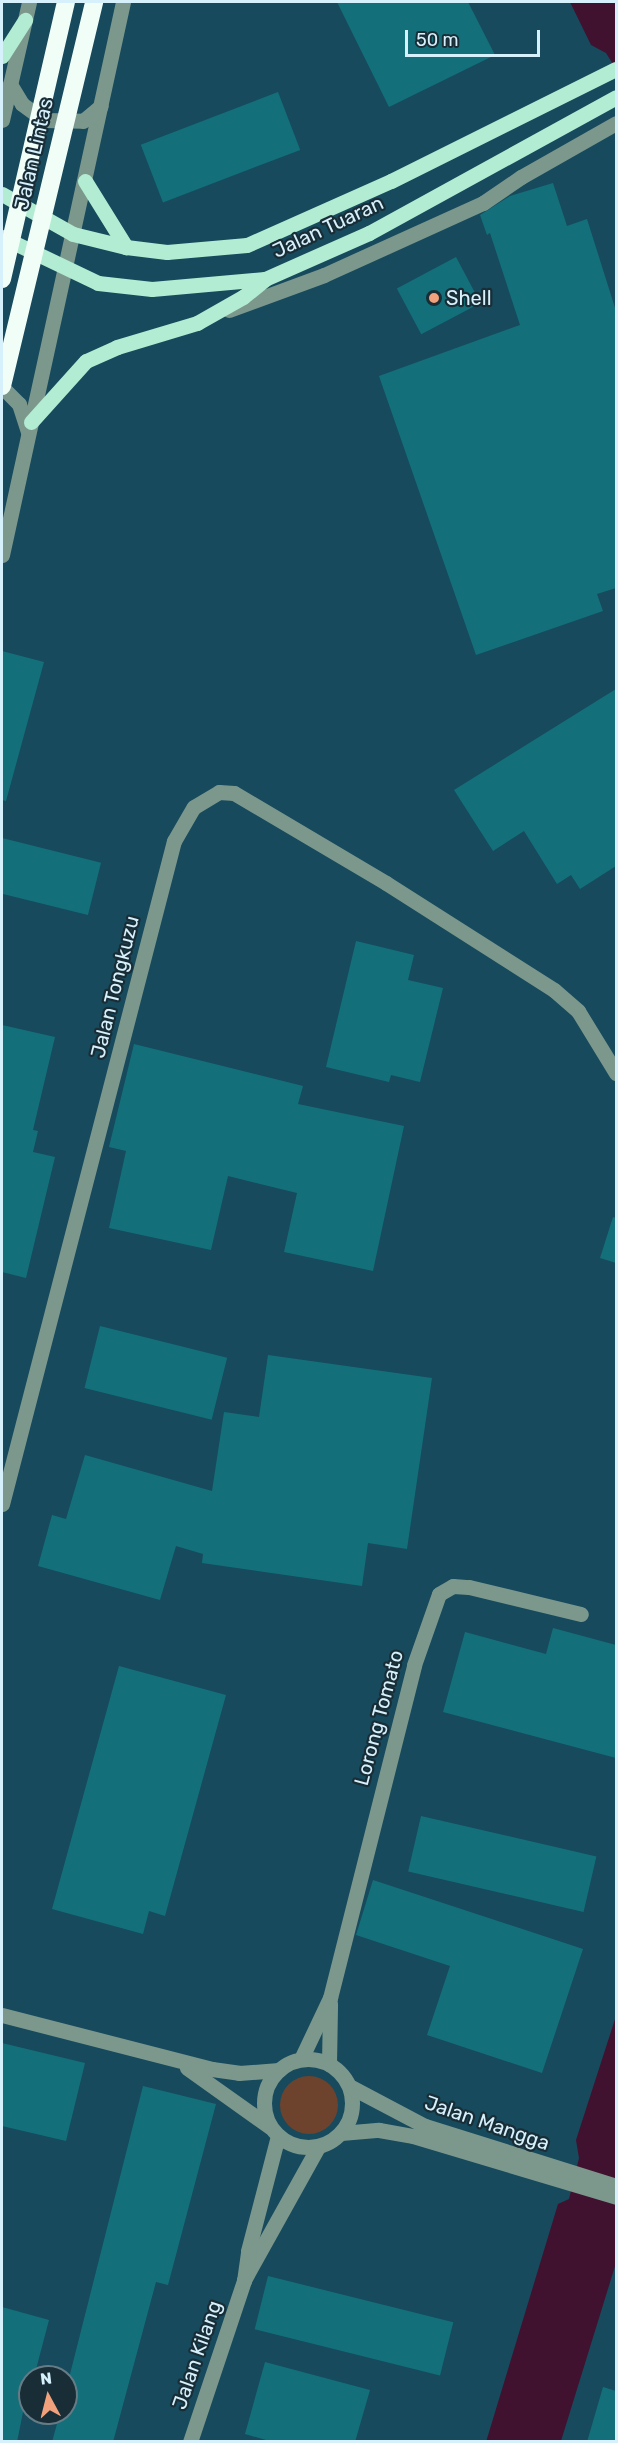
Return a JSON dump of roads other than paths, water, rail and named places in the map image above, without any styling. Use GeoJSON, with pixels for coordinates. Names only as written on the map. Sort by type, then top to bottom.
{"type":"FeatureCollection","features":[{"type":"Feature","properties":{"kind":"highway","name":"Jalan Lintas"},"geometry":{"type":"LineString","coordinates":[[2,279],[66,2]]}},
{"type":"Feature","properties":{"kind":"highway","name":"Jalan Lintas"},"geometry":{"type":"LineString","coordinates":[[2,387],[94,2]]}},
{"type":"Feature","properties":{"kind":"main road"},"geometry":{"type":"LineString","coordinates":[[2,56],[25,20]]}},
{"type":"Feature","properties":{"kind":"main road","name":"Jalan Tuaran"},"geometry":{"type":"LineString","coordinates":[[2,194],[73,234],[126,247],[177,252],[247,245],[370,191],[612,72]]}},
{"type":"Feature","properties":{"kind":"main road","name":"Jalan Tuaran"},"geometry":{"type":"LineString","coordinates":[[2,237],[65,270],[98,283],[152,289],[264,279],[369,233],[616,97]]}},
{"type":"Feature","properties":{"kind":"main road"},"geometry":{"type":"LineString","coordinates":[[85,181],[126,247]]}},
{"type":"Feature","properties":{"kind":"main road"},"geometry":{"type":"LineString","coordinates":[[30,429],[86,361],[117,347],[197,323],[243,297],[264,279]]}},
{"type":"Feature","properties":{"kind":"street"},"geometry":{"type":"LineString","coordinates":[[2,120],[29,2]]}},
{"type":"Feature","properties":{"kind":"street"},"geometry":{"type":"LineString","coordinates":[[2,555],[123,2]]}},
{"type":"Feature","properties":{"kind":"street"},"geometry":{"type":"LineString","coordinates":[[10,84],[22,104],[44,120],[83,121],[101,106]]}},
{"type":"Feature","properties":{"kind":"street"},"geometry":{"type":"LineString","coordinates":[[197,323],[306,280],[483,203],[611,126]]}},
{"type":"Feature","properties":{"kind":"street"},"geometry":{"type":"LineString","coordinates":[[264,279],[306,280]]}},
{"type":"Feature","properties":{"kind":"street"},"geometry":{"type":"LineString","coordinates":[[2,387],[19,404],[30,429]]}},
{"type":"Feature","properties":{"kind":"street","name":"Jalan Tongkuzu"},"geometry":{"type":"LineString","coordinates":[[2,1504],[174,842],[195,807],[219,792],[234,793],[255,802],[554,990],[578,1011],[616,1073]]}},
{"type":"Feature","properties":{"kind":"street","name":"Lorong Tomato"},"geometry":{"type":"LineString","coordinates":[[301,2059],[330,1998],[414,1665],[439,1594],[453,1586],[470,1587],[581,1614]]}},
{"type":"Feature","properties":{"kind":"street","name":"Lorong Tomato"},"geometry":{"type":"LineString","coordinates":[[329,2064],[330,1998]]}},
{"type":"Feature","properties":{"kind":"street"},"geometry":{"type":"LineString","coordinates":[[2,2015],[164,2057],[239,2073],[279,2070]]}},
{"type":"Feature","properties":{"kind":"street"},"geometry":{"type":"LineString","coordinates":[[164,2057],[200,2074],[294,2145],[318,2147]]}},
{"type":"Feature","properties":{"kind":"street"},"geometry":{"type":"LineString","coordinates":[[274,2131],[264,2103],[270,2080],[279,2070],[301,2059],[329,2064]]}},
{"type":"Feature","properties":{"kind":"street","name":"Jalan Mangga"},"geometry":{"type":"LineString","coordinates":[[329,2064],[349,2086],[425,2126],[616,2197]]}},
{"type":"Feature","properties":{"kind":"street"},"geometry":{"type":"LineString","coordinates":[[341,2133],[352,2111],[349,2086]]}},
{"type":"Feature","properties":{"kind":"street","name":"Jalan Mangga"},"geometry":{"type":"LineString","coordinates":[[318,2147],[341,2133],[379,2130],[413,2136],[616,2186]]}},
{"type":"Feature","properties":{"kind":"street","name":"Jalan Kilang"},"geometry":{"type":"LineString","coordinates":[[244,2281],[248,2251],[274,2131]]}},
{"type":"Feature","properties":{"kind":"street","name":"Jalan Kilang"},"geometry":{"type":"LineString","coordinates":[[190,2442],[244,2281],[318,2147]]}},
{"type":"Feature","properties":{"kind":"place","name":"Shell"},"geometry":{"type":"Point","coordinates":[434,298]}}]}
